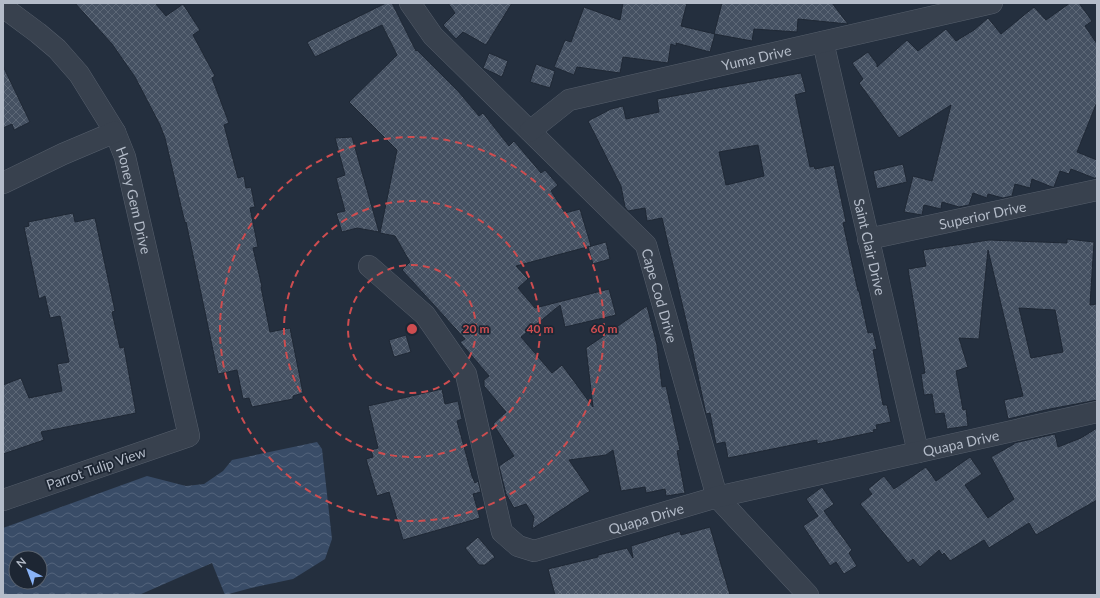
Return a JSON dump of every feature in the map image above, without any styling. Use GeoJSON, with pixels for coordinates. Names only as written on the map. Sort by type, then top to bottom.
{"type":"FeatureCollection","features":[{"type":"Feature","properties":{"kind":"street","name":"Cape Cod Drive"},"geometry":{"type":"LineString","coordinates":[[410,3],[434,36],[646,245],[717,497],[808,595]]}},
{"type":"Feature","properties":{"kind":"street","name":"Yuma Drive"},"geometry":{"type":"LineString","coordinates":[[530,131],[569,100],[992,3]]}},
{"type":"Feature","properties":{"kind":"street","name":"Honey Gem Drive"},"geometry":{"type":"LineString","coordinates":[[3,7],[57,49],[79,74],[115,132],[125,158],[188,436]]}},
{"type":"Feature","properties":{"kind":"street","name":"Saint Clair Drive"},"geometry":{"type":"LineString","coordinates":[[823,42],[918,452]]}},
{"type":"Feature","properties":{"kind":"street"},"geometry":{"type":"LineString","coordinates":[[3,183],[63,154],[115,132]]}},
{"type":"Feature","properties":{"kind":"street","name":"Superior Drive"},"geometry":{"type":"LineString","coordinates":[[868,239],[1097,190]]}},
{"type":"Feature","properties":{"kind":"street","name":"Quapa Drive"},"geometry":{"type":"LineString","coordinates":[[369,266],[425,315],[466,374],[502,532],[518,546],[534,551],[717,497],[1097,412]]}},
{"type":"Feature","properties":{"kind":"street","name":"Parrot Tulip View"},"geometry":{"type":"LineString","coordinates":[[3,500],[188,436]]}},
{"type":"Feature","properties":{"kind":"water"},"geometry":{"type":"Polygon","coordinates":[[[317,442],[322,449],[332,539],[325,559],[293,579],[225,595],[212,563],[139,595],[3,595],[3,528],[147,476],[186,486],[204,484],[223,471],[232,460],[317,442]]]}},
{"type":"Feature","properties":{"kind":"building"},"geometry":{"type":"Polygon","coordinates":[[[75,3],[155,3],[166,16],[183,4],[200,30],[193,35],[215,76],[212,78],[229,123],[224,125],[238,178],[244,176],[246,188],[251,187],[255,207],[250,208],[258,247],[253,248],[270,332],[290,328],[303,393],[293,396],[293,399],[252,407],[249,398],[243,399],[237,370],[218,374],[186,222],[185,223],[165,138],[160,125],[135,77],[112,44],[75,3]]]}},
{"type":"Feature","properties":{"kind":"building"},"geometry":{"type":"Polygon","coordinates":[[[386,3],[392,3],[416,51],[417,50],[458,91],[479,116],[483,113],[509,146],[514,141],[541,173],[545,170],[558,185],[551,191],[565,213],[580,209],[591,246],[516,266],[528,279],[518,288],[535,308],[609,289],[616,315],[565,327],[560,305],[521,337],[552,373],[562,365],[593,407],[586,348],[647,306],[657,345],[662,387],[666,386],[680,450],[677,451],[685,493],[666,496],[665,489],[646,493],[645,487],[621,491],[613,450],[606,455],[569,460],[590,491],[532,529],[534,517],[526,504],[514,508],[506,494],[499,466],[514,456],[493,424],[506,412],[484,386],[484,380],[489,376],[460,342],[465,339],[402,270],[410,262],[395,236],[380,233],[397,150],[349,102],[397,55],[382,25],[315,57],[307,42],[386,3]]]}},
{"type":"Feature","properties":{"kind":"building"},"geometry":{"type":"Polygon","coordinates":[[[448,3],[512,3],[486,45],[463,32],[456,39],[443,25],[455,13],[448,3]]]}},
{"type":"Feature","properties":{"kind":"building"},"geometry":{"type":"Polygon","coordinates":[[[623,3],[687,3],[681,26],[715,34],[710,52],[676,43],[676,46],[671,44],[668,63],[623,57],[620,73],[577,67],[574,75],[554,67],[565,40],[571,42],[584,7],[620,20],[623,3]]]}},
{"type":"Feature","properties":{"kind":"building"},"geometry":{"type":"Polygon","coordinates":[[[722,3],[832,3],[848,24],[798,19],[797,32],[754,29],[752,41],[714,34],[722,3]]]}},
{"type":"Feature","properties":{"kind":"building"},"geometry":{"type":"Polygon","coordinates":[[[1070,3],[1079,3],[1092,21],[1085,26],[1097,44],[1097,102],[1077,152],[1097,160],[1097,178],[1071,169],[1069,174],[1060,171],[1054,187],[1032,179],[1030,188],[1015,184],[1012,196],[1003,198],[988,194],[987,198],[973,193],[969,205],[959,207],[942,202],[941,209],[924,205],[922,215],[904,212],[913,176],[932,181],[951,105],[899,138],[859,83],[863,79],[852,63],[868,52],[877,64],[877,67],[907,40],[918,51],[946,29],[956,41],[974,30],[988,18],[1001,34],[1034,7],[1046,20],[1070,3]]]}},
{"type":"Feature","properties":{"kind":"building"},"geometry":{"type":"Polygon","coordinates":[[[489,53],[508,61],[502,77],[483,68],[489,53]]]}},
{"type":"Feature","properties":{"kind":"building"},"geometry":{"type":"Polygon","coordinates":[[[536,64],[555,71],[550,88],[530,82],[536,64]]]}},
{"type":"Feature","properties":{"kind":"building"},"geometry":{"type":"Polygon","coordinates":[[[3,66],[30,122],[14,130],[12,124],[3,128],[3,66]]]}},
{"type":"Feature","properties":{"kind":"building"},"geometry":{"type":"Polygon","coordinates":[[[801,73],[806,92],[795,95],[810,167],[814,166],[815,169],[834,165],[846,222],[843,223],[858,291],[868,333],[873,332],[877,349],[873,350],[883,405],[887,405],[891,422],[876,425],[877,429],[873,430],[874,432],[817,444],[817,440],[728,458],[725,442],[716,444],[710,413],[706,414],[662,218],[647,221],[645,208],[628,211],[625,207],[621,186],[588,121],[611,109],[623,106],[626,119],[659,112],[657,99],[801,73]],[[758,145],[719,152],[726,185],[764,176],[758,145]]]}},
{"type":"Feature","properties":{"kind":"building"},"geometry":{"type":"Polygon","coordinates":[[[352,137],[379,232],[357,228],[342,232],[336,213],[345,211],[336,178],[345,175],[335,138],[352,137]]]}},
{"type":"Feature","properties":{"kind":"building"},"geometry":{"type":"Polygon","coordinates":[[[903,164],[907,182],[877,189],[873,171],[903,164]]]}},
{"type":"Feature","properties":{"kind":"building"},"geometry":{"type":"Polygon","coordinates":[[[73,213],[75,222],[95,218],[115,311],[112,312],[120,348],[124,347],[136,413],[41,432],[44,440],[3,454],[3,385],[21,378],[29,398],[62,391],[57,364],[69,362],[60,316],[50,318],[45,296],[39,299],[24,227],[29,226],[28,222],[73,213]]]}},
{"type":"Feature","properties":{"kind":"building"},"geometry":{"type":"Polygon","coordinates":[[[1067,239],[1094,242],[1090,305],[1097,304],[1097,400],[1008,419],[1004,400],[1023,396],[988,250],[979,339],[959,338],[968,367],[956,371],[963,410],[966,409],[968,426],[947,429],[944,413],[935,414],[932,394],[924,395],[921,374],[925,373],[908,269],[926,266],[923,250],[989,240],[1067,243],[1067,239]],[[1019,308],[1031,358],[1063,352],[1055,310],[1019,308]]]}},
{"type":"Feature","properties":{"kind":"building"},"geometry":{"type":"Polygon","coordinates":[[[606,242],[610,259],[593,264],[588,247],[606,242]]]}},
{"type":"Feature","properties":{"kind":"building"},"geometry":{"type":"Polygon","coordinates":[[[406,335],[411,352],[394,357],[389,340],[406,335]]]}},
{"type":"Feature","properties":{"kind":"building"},"geometry":{"type":"Polygon","coordinates":[[[442,389],[445,404],[458,401],[462,419],[457,421],[472,476],[475,483],[478,481],[481,492],[473,494],[480,518],[403,540],[389,492],[377,496],[366,459],[373,457],[371,450],[378,448],[368,406],[442,389]]]}},
{"type":"Feature","properties":{"kind":"building"},"geometry":{"type":"Polygon","coordinates":[[[1097,428],[1097,500],[1036,535],[1029,523],[989,548],[984,540],[950,561],[944,553],[942,555],[939,550],[920,567],[913,559],[908,563],[860,504],[872,494],[868,489],[884,476],[894,489],[926,467],[936,481],[970,457],[982,474],[965,485],[988,518],[1014,499],[991,457],[1014,443],[1055,434],[1058,447],[1081,438],[1097,428]]]}},
{"type":"Feature","properties":{"kind":"building"},"geometry":{"type":"Polygon","coordinates":[[[822,487],[834,504],[824,511],[852,550],[849,553],[857,566],[844,574],[836,562],[830,566],[803,526],[818,516],[806,499],[822,487]]]}},
{"type":"Feature","properties":{"kind":"building"},"geometry":{"type":"Polygon","coordinates":[[[710,527],[730,595],[555,595],[548,569],[598,557],[598,555],[627,548],[633,558],[631,546],[680,531],[681,535],[710,527]]]}},
{"type":"Feature","properties":{"kind":"building"},"geometry":{"type":"Polygon","coordinates":[[[478,537],[495,557],[485,565],[479,565],[465,548],[478,537]]]}}]}
